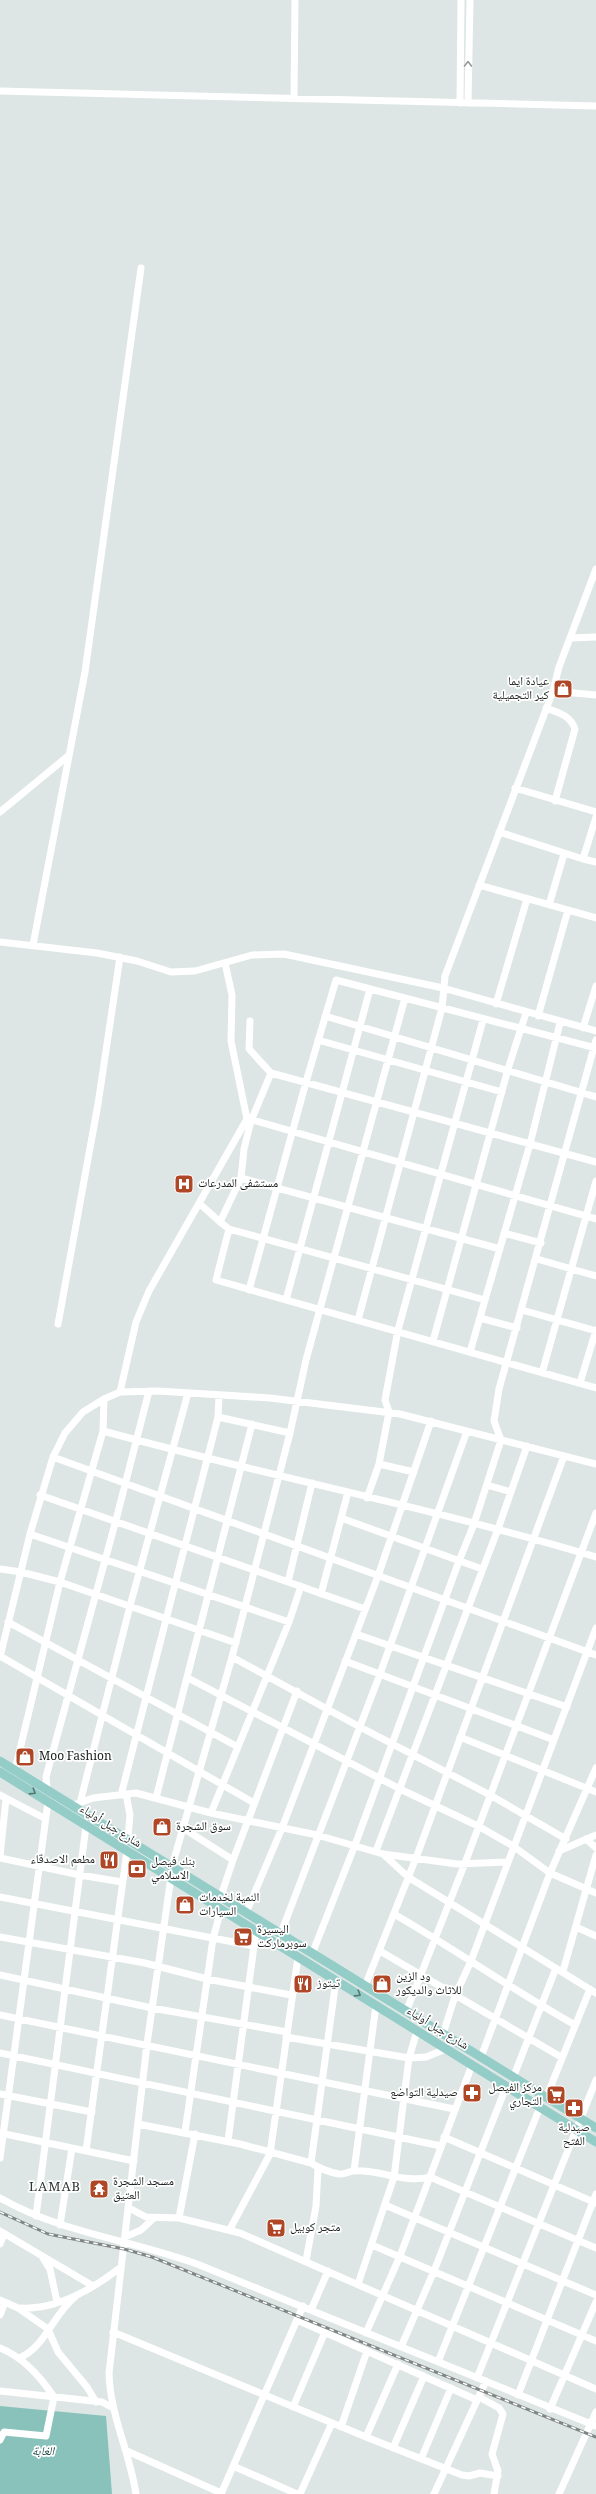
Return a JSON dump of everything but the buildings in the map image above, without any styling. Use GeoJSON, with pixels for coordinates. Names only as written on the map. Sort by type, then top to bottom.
{"type":"FeatureCollection","features":[{"type":"Feature","properties":{"kind":"main road","name":"شارع جبل أولياء"},"geometry":{"type":"LineString","coordinates":[[0,1761],[47,1789],[77,1804],[174,1868],[246,1913],[281,1933],[312,1954],[596,2128]]}},
{"type":"Feature","properties":{"kind":"main road","name":"شارع جبل أولياء"},"geometry":{"type":"LineString","coordinates":[[0,1772],[596,2142]]}},
{"type":"Feature","properties":{"kind":"street"},"geometry":{"type":"LineString","coordinates":[[294,98],[295,0]]}},
{"type":"Feature","properties":{"kind":"street"},"geometry":{"type":"LineString","coordinates":[[461,0],[464,103]]}},
{"type":"Feature","properties":{"kind":"street"},"geometry":{"type":"LineString","coordinates":[[464,103],[470,0]]}},
{"type":"Feature","properties":{"kind":"street"},"geometry":{"type":"LineString","coordinates":[[0,91],[596,106]]}},
{"type":"Feature","properties":{"kind":"street"},"geometry":{"type":"LineString","coordinates":[[33,945],[85,672],[140,268]]}},
{"type":"Feature","properties":{"kind":"street"},"geometry":{"type":"LineString","coordinates":[[358,1320],[432,1048],[442,1008],[445,976],[515,788],[554,691],[570,638],[593,586],[596,569]]}},
{"type":"Feature","properties":{"kind":"street"},"geometry":{"type":"LineString","coordinates":[[570,638],[596,637]]}},
{"type":"Feature","properties":{"kind":"street"},"geometry":{"type":"LineString","coordinates":[[554,691],[596,695]]}},
{"type":"Feature","properties":{"kind":"street"},"geometry":{"type":"LineString","coordinates":[[546,708],[566,715],[572,721],[575,729],[555,801]]}},
{"type":"Feature","properties":{"kind":"street"},"geometry":{"type":"LineString","coordinates":[[0,812],[68,756]]}},
{"type":"Feature","properties":{"kind":"street"},"geometry":{"type":"LineString","coordinates":[[515,788],[596,812]]}},
{"type":"Feature","properties":{"kind":"street"},"geometry":{"type":"LineString","coordinates":[[583,859],[596,817]]}},
{"type":"Feature","properties":{"kind":"street"},"geometry":{"type":"LineString","coordinates":[[499,832],[522,838],[564,854],[596,862]]}},
{"type":"Feature","properties":{"kind":"street"},"geometry":{"type":"LineString","coordinates":[[549,905],[564,854]]}},
{"type":"Feature","properties":{"kind":"street"},"geometry":{"type":"LineString","coordinates":[[479,885],[596,918]]}},
{"type":"Feature","properties":{"kind":"street"},"geometry":{"type":"LineString","coordinates":[[496,1004],[527,899]]}},
{"type":"Feature","properties":{"kind":"street"},"geometry":{"type":"LineString","coordinates":[[538,1016],[568,910]]}},
{"type":"Feature","properties":{"kind":"street"},"geometry":{"type":"LineString","coordinates":[[0,942],[33,945],[120,958],[171,972],[196,971],[252,955],[284,954],[443,988],[560,1023],[596,1031]]}},
{"type":"Feature","properties":{"kind":"street"},"geometry":{"type":"LineString","coordinates":[[58,1324],[98,1104],[120,958]]}},
{"type":"Feature","properties":{"kind":"street"},"geometry":{"type":"LineString","coordinates":[[220,1222],[241,1178],[249,1120],[231,1041],[232,995],[225,963]]}},
{"type":"Feature","properties":{"kind":"street"},"geometry":{"type":"LineString","coordinates":[[249,1290],[306,1082],[336,980],[483,1020],[521,1028],[595,1048]]}},
{"type":"Feature","properties":{"kind":"street"},"geometry":{"type":"LineString","coordinates":[[583,1028],[596,986]]}},
{"type":"Feature","properties":{"kind":"street"},"geometry":{"type":"LineString","coordinates":[[286,1300],[370,989]]}},
{"type":"Feature","properties":{"kind":"street"},"geometry":{"type":"LineString","coordinates":[[136,2494],[127,2451],[113,2408],[110,2393],[109,2372],[121,2267],[126,2239],[147,2044],[165,1928],[170,1878],[174,1868],[173,1863],[199,1771],[212,1733],[290,1433],[306,1360],[322,1310],[405,998]]}},
{"type":"Feature","properties":{"kind":"street"},"geometry":{"type":"LineString","coordinates":[[433,1341],[508,1069],[526,1013]]}},
{"type":"Feature","properties":{"kind":"street"},"geometry":{"type":"LineString","coordinates":[[325,1016],[508,1069],[596,1097]]}},
{"type":"Feature","properties":{"kind":"street"},"geometry":{"type":"LineString","coordinates":[[250,1020],[249,1049],[271,1073],[491,1132],[596,1162]]}},
{"type":"Feature","properties":{"kind":"street"},"geometry":{"type":"LineString","coordinates":[[368,1498],[379,1464],[389,1412],[384,1400],[398,1330],[427,1229],[440,1174],[483,1020]]}},
{"type":"Feature","properties":{"kind":"street"},"geometry":{"type":"LineString","coordinates":[[470,1352],[530,1144],[560,1023]]}},
{"type":"Feature","properties":{"kind":"street"},"geometry":{"type":"LineString","coordinates":[[318,1040],[502,1092]]}},
{"type":"Feature","properties":{"kind":"street"},"geometry":{"type":"LineString","coordinates":[[312,1954],[355,1845],[423,1656],[474,1524],[501,1440],[494,1421],[495,1408],[596,1040]]}},
{"type":"Feature","properties":{"kind":"street"},"geometry":{"type":"LineString","coordinates":[[120,1392],[136,1322],[149,1291],[249,1120],[271,1073]]}},
{"type":"Feature","properties":{"kind":"street"},"geometry":{"type":"LineString","coordinates":[[249,1120],[329,1141],[596,1219]]}},
{"type":"Feature","properties":{"kind":"street"},"geometry":{"type":"LineString","coordinates":[[241,1178],[500,1249]]}},
{"type":"Feature","properties":{"kind":"street"},"geometry":{"type":"LineString","coordinates":[[542,1373],[596,1181]]}},
{"type":"Feature","properties":{"kind":"street"},"geometry":{"type":"LineString","coordinates":[[200,1204],[229,1229],[485,1300]]}},
{"type":"Feature","properties":{"kind":"street"},"geometry":{"type":"LineString","coordinates":[[229,1229],[216,1280],[398,1330],[596,1388]]}},
{"type":"Feature","properties":{"kind":"street"},"geometry":{"type":"LineString","coordinates":[[504,1233],[541,1243]]}},
{"type":"Feature","properties":{"kind":"street"},"geometry":{"type":"LineString","coordinates":[[537,1259],[596,1276]]}},
{"type":"Feature","properties":{"kind":"street"},"geometry":{"type":"LineString","coordinates":[[522,1310],[596,1331],[580,1383]]}},
{"type":"Feature","properties":{"kind":"street"},"geometry":{"type":"LineString","coordinates":[[480,1318],[517,1328]]}},
{"type":"Feature","properties":{"kind":"street"},"geometry":{"type":"LineString","coordinates":[[47,1789],[46,1777],[70,1696],[78,1660],[126,1484],[149,1391]]}},
{"type":"Feature","properties":{"kind":"street"},"geometry":{"type":"LineString","coordinates":[[254,1803],[38,1677],[0,1657],[40,1496],[53,1457],[65,1433],[78,1417],[104,1399],[120,1392],[149,1391],[298,1401],[389,1412],[431,1421],[596,1464]]}},
{"type":"Feature","properties":{"kind":"street"},"geometry":{"type":"LineString","coordinates":[[77,1804],[188,1393]]}},
{"type":"Feature","properties":{"kind":"street"},"geometry":{"type":"LineString","coordinates":[[128,1838],[130,1815],[124,1794],[136,1734],[165,1618],[209,1458],[218,1417],[219,1396]]}},
{"type":"Feature","properties":{"kind":"street"},"geometry":{"type":"LineString","coordinates":[[15,1770],[60,1582],[103,1431],[104,1399]]}},
{"type":"Feature","properties":{"kind":"street"},"geometry":{"type":"LineString","coordinates":[[218,1417],[290,1433]]}},
{"type":"Feature","properties":{"kind":"street"},"geometry":{"type":"LineString","coordinates":[[246,1913],[282,1828],[326,1708],[378,1576],[431,1421]]}},
{"type":"Feature","properties":{"kind":"street"},"geometry":{"type":"LineString","coordinates":[[156,1798],[243,1467],[252,1424]]}},
{"type":"Feature","properties":{"kind":"street"},"geometry":{"type":"LineString","coordinates":[[103,1431],[137,1441],[312,1483],[438,1516],[534,1537],[596,1557]]}},
{"type":"Feature","properties":{"kind":"street"},"geometry":{"type":"LineString","coordinates":[[281,1933],[316,1835],[380,1674],[438,1516],[467,1431]]}},
{"type":"Feature","properties":{"kind":"street"},"geometry":{"type":"LineString","coordinates":[[379,1853],[400,1789],[498,1529],[527,1446]]}},
{"type":"Feature","properties":{"kind":"street"},"geometry":{"type":"LineString","coordinates":[[365,1986],[416,1858],[564,1456]]}},
{"type":"Feature","properties":{"kind":"street"},"geometry":{"type":"LineString","coordinates":[[53,1457],[596,1655]]}},
{"type":"Feature","properties":{"kind":"street"},"geometry":{"type":"LineString","coordinates":[[379,1464],[414,1472]]}},
{"type":"Feature","properties":{"kind":"street"},"geometry":{"type":"LineString","coordinates":[[288,1582],[298,1546],[312,1483]]}},
{"type":"Feature","properties":{"kind":"street"},"geometry":{"type":"LineString","coordinates":[[486,1485],[511,1492]]}},
{"type":"Feature","properties":{"kind":"street"},"geometry":{"type":"LineString","coordinates":[[321,1594],[348,1492]]}},
{"type":"Feature","properties":{"kind":"street"},"geometry":{"type":"LineString","coordinates":[[40,1496],[116,1520],[219,1559],[365,1609]]}},
{"type":"Feature","properties":{"kind":"street"},"geometry":{"type":"LineString","coordinates":[[406,2012],[434,1937],[465,1863],[596,1513]]}},
{"type":"Feature","properties":{"kind":"street"},"geometry":{"type":"LineString","coordinates":[[341,1518],[482,1569]]}},
{"type":"Feature","properties":{"kind":"street"},"geometry":{"type":"LineString","coordinates":[[30,1534],[174,1585],[289,1622]]}},
{"type":"Feature","properties":{"kind":"street"},"geometry":{"type":"LineString","coordinates":[[0,1569],[21,1572],[60,1582],[201,1629],[236,1643]]}},
{"type":"Feature","properties":{"kind":"street"},"geometry":{"type":"LineString","coordinates":[[211,1813],[289,1622],[301,1586]]}},
{"type":"Feature","properties":{"kind":"street"},"geometry":{"type":"LineString","coordinates":[[8,1622],[46,1641],[238,1747]]}},
{"type":"Feature","properties":{"kind":"street"},"geometry":{"type":"LineString","coordinates":[[443,2034],[455,1996],[471,1961],[596,1628]]}},
{"type":"Feature","properties":{"kind":"street"},"geometry":{"type":"LineString","coordinates":[[356,1634],[567,1707]]}},
{"type":"Feature","properties":{"kind":"street"},"geometry":{"type":"LineString","coordinates":[[232,1657],[297,1691],[360,1727],[490,1795],[566,1838]]}},
{"type":"Feature","properties":{"kind":"street"},"geometry":{"type":"LineString","coordinates":[[345,1661],[554,1740]]}},
{"type":"Feature","properties":{"kind":"street"},"geometry":{"type":"LineString","coordinates":[[188,1678],[400,1789],[478,1826],[513,1846],[550,1873],[596,1892]]}},
{"type":"Feature","properties":{"kind":"street"},"geometry":{"type":"LineString","coordinates":[[221,1896],[232,1860],[297,1691]]}},
{"type":"Feature","properties":{"kind":"street"},"geometry":{"type":"LineString","coordinates":[[460,1737],[596,1792]]}},
{"type":"Feature","properties":{"kind":"street"},"geometry":{"type":"LineString","coordinates":[[481,2057],[550,1873],[596,1768]]}},
{"type":"Feature","properties":{"kind":"street"},"geometry":{"type":"LineString","coordinates":[[77,1804],[93,1798],[124,1794],[156,1798],[189,1808],[316,1835],[379,1853],[456,1864],[507,1862]]}},
{"type":"Feature","properties":{"kind":"street"},"geometry":{"type":"LineString","coordinates":[[44,1818],[3,1797],[0,1857],[80,1875],[122,1882]]}},
{"type":"Feature","properties":{"kind":"street"},"geometry":{"type":"LineString","coordinates":[[0,2158],[2,2133],[15,2056],[30,1942],[44,1818],[48,1802]]}},
{"type":"Feature","properties":{"kind":"street"},"geometry":{"type":"LineString","coordinates":[[36,2216],[86,1826]]}},
{"type":"Feature","properties":{"kind":"street"},"geometry":{"type":"LineString","coordinates":[[183,1828],[232,1860]]}},
{"type":"Feature","properties":{"kind":"street"},"geometry":{"type":"LineString","coordinates":[[559,1851],[596,1835]]}},
{"type":"Feature","properties":{"kind":"street"},"geometry":{"type":"LineString","coordinates":[[586,1840],[596,1848]]}},
{"type":"Feature","properties":{"kind":"street"},"geometry":{"type":"LineString","coordinates":[[86,2151],[127,1851]]}},
{"type":"Feature","properties":{"kind":"street"},"geometry":{"type":"LineString","coordinates":[[379,1853],[408,1878],[523,1946],[595,1992],[575,2025],[546,2098]]}},
{"type":"Feature","properties":{"kind":"street"},"geometry":{"type":"LineString","coordinates":[[513,2078],[541,2006],[560,1969],[576,1927],[596,1855]]}},
{"type":"Feature","properties":{"kind":"street"},"geometry":{"type":"LineString","coordinates":[[0,1897],[75,1913],[165,1928],[213,1939],[254,1946]]}},
{"type":"Feature","properties":{"kind":"street"},"geometry":{"type":"LineString","coordinates":[[185,2132],[192,2093],[213,1939],[221,1909]]}},
{"type":"Feature","properties":{"kind":"street"},"geometry":{"type":"LineString","coordinates":[[394,1914],[434,1937],[508,1986],[575,2025]]}},
{"type":"Feature","properties":{"kind":"street"},"geometry":{"type":"LineString","coordinates":[[576,1927],[596,1936]]}},
{"type":"Feature","properties":{"kind":"street"},"geometry":{"type":"LineString","coordinates":[[228,2141],[235,2101],[256,1931]]}},
{"type":"Feature","properties":{"kind":"street"},"geometry":{"type":"LineString","coordinates":[[0,1936],[158,1966],[207,1979],[291,1995]]}},
{"type":"Feature","properties":{"kind":"street"},"geometry":{"type":"LineString","coordinates":[[380,1951],[561,2057]]}},
{"type":"Feature","properties":{"kind":"street"},"geometry":{"type":"LineString","coordinates":[[230,2229],[270,2154],[283,2072],[291,1995],[298,1957]]}},
{"type":"Feature","properties":{"kind":"street"},"geometry":{"type":"LineString","coordinates":[[0,1975],[66,1988],[152,2008],[287,2034],[326,2045],[409,2058],[426,2057],[446,2049]]}},
{"type":"Feature","properties":{"kind":"street"},"geometry":{"type":"LineString","coordinates":[[311,2163],[336,1980]]}},
{"type":"Feature","properties":{"kind":"street"},"geometry":{"type":"LineString","coordinates":[[354,2171],[361,2128],[376,2005]]}},
{"type":"Feature","properties":{"kind":"street"},"geometry":{"type":"LineString","coordinates":[[0,2014],[322,2080],[454,2109]]}},
{"type":"Feature","properties":{"kind":"street"},"geometry":{"type":"LineString","coordinates":[[358,2284],[394,2177],[409,2058],[417,2031]]}},
{"type":"Feature","properties":{"kind":"street"},"geometry":{"type":"LineString","coordinates":[[0,2053],[235,2101],[441,2146]]}},
{"type":"Feature","properties":{"kind":"street"},"geometry":{"type":"LineString","coordinates":[[366,2333],[400,2256],[454,2109],[472,2065]]}},
{"type":"Feature","properties":{"kind":"street"},"geometry":{"type":"LineString","coordinates":[[477,2378],[492,2344],[522,2264],[596,2080]]}},
{"type":"Feature","properties":{"kind":"street"},"geometry":{"type":"LineString","coordinates":[[401,2347],[434,2271],[506,2086]]}},
{"type":"Feature","properties":{"kind":"street"},"geometry":{"type":"LineString","coordinates":[[0,2094],[92,2112]]}},
{"type":"Feature","properties":{"kind":"street"},"geometry":{"type":"LineString","coordinates":[[438,2362],[485,2248],[540,2107]]}},
{"type":"Feature","properties":{"kind":"street"},"geometry":{"type":"LineString","coordinates":[[138,2124],[228,2141],[270,2154],[311,2163],[318,2169],[340,2174],[354,2171],[419,2179],[430,2177],[596,2248]]}},
{"type":"Feature","properties":{"kind":"street"},"geometry":{"type":"LineString","coordinates":[[2,2133],[134,2161]]}},
{"type":"Feature","properties":{"kind":"street"},"geometry":{"type":"LineString","coordinates":[[179,2218],[195,2134]]}},
{"type":"Feature","properties":{"kind":"street"},"geometry":{"type":"LineString","coordinates":[[444,2137],[594,2202]]}},
{"type":"Feature","properties":{"kind":"street"},"geometry":{"type":"LineString","coordinates":[[60,2225],[72,2148]]}},
{"type":"Feature","properties":{"kind":"street"},"geometry":{"type":"LineString","coordinates":[[306,2261],[316,2206],[318,2169]]}},
{"type":"Feature","properties":{"kind":"street"},"geometry":{"type":"LineString","coordinates":[[518,2395],[596,2194]]}},
{"type":"Feature","properties":{"kind":"street"},"geometry":{"type":"LineString","coordinates":[[0,2198],[36,2216],[60,2225],[126,2239],[176,2256],[303,2306],[593,2425]]}},
{"type":"Feature","properties":{"kind":"street"},"geometry":{"type":"LineString","coordinates":[[385,2205],[596,2295]]}},
{"type":"Feature","properties":{"kind":"street"},"geometry":{"type":"LineString","coordinates":[[129,2208],[143,2216],[154,2218],[179,2218],[230,2229],[596,2389]]}},
{"type":"Feature","properties":{"kind":"street"},"geometry":{"type":"LineString","coordinates":[[126,2239],[141,2230],[154,2218]]}},
{"type":"Feature","properties":{"kind":"street"},"geometry":{"type":"LineString","coordinates":[[0,2244],[2,2233],[93,2286]]}},
{"type":"Feature","properties":{"kind":"street"},"geometry":{"type":"LineString","coordinates":[[372,2245],[470,2285],[596,2341]]}},
{"type":"Feature","properties":{"kind":"street"},"geometry":{"type":"LineString","coordinates":[[42,2256],[50,2269],[57,2302]]}},
{"type":"Feature","properties":{"kind":"street"},"geometry":{"type":"LineString","coordinates":[[18,2308],[42,2307],[78,2294],[93,2286],[121,2267]]}},
{"type":"Feature","properties":{"kind":"street"},"geometry":{"type":"LineString","coordinates":[[311,2310],[328,2271]]}},
{"type":"Feature","properties":{"kind":"street"},"geometry":{"type":"LineString","coordinates":[[20,2358],[33,2350],[66,2305],[78,2294]]}},
{"type":"Feature","properties":{"kind":"street"},"geometry":{"type":"LineString","coordinates":[[0,2315],[2,2301],[18,2308],[48,2329],[58,2352],[99,2402]]}},
{"type":"Feature","properties":{"kind":"street"},"geometry":{"type":"LineString","coordinates":[[550,2408],[566,2376],[596,2302]]}},
{"type":"Feature","properties":{"kind":"street"},"geometry":{"type":"LineString","coordinates":[[127,2451],[221,2494],[303,2306]]}},
{"type":"Feature","properties":{"kind":"street"},"geometry":{"type":"LineString","coordinates":[[297,2320],[499,2408],[503,2414],[492,2456],[498,2469],[494,2494]]}},
{"type":"Feature","properties":{"kind":"street"},"geometry":{"type":"LineString","coordinates":[[113,2332],[292,2407],[444,2468],[466,2476],[480,2473],[498,2476]]}},
{"type":"Feature","properties":{"kind":"street"},"geometry":{"type":"LineString","coordinates":[[292,2407],[325,2332]]}},
{"type":"Feature","properties":{"kind":"street"},"geometry":{"type":"LineString","coordinates":[[0,2348],[20,2358],[45,2383],[54,2397],[49,2432],[46,2436],[4,2432],[0,2440]]}},
{"type":"Feature","properties":{"kind":"street"},"geometry":{"type":"LineString","coordinates":[[341,2427],[367,2351]]}},
{"type":"Feature","properties":{"kind":"street"},"geometry":{"type":"LineString","coordinates":[[366,2437],[398,2364]]}},
{"type":"Feature","properties":{"kind":"street"},"geometry":{"type":"LineString","coordinates":[[393,2448],[424,2376]]}},
{"type":"Feature","properties":{"kind":"street"},"geometry":{"type":"LineString","coordinates":[[434,2494],[444,2468],[486,2382]]}},
{"type":"Feature","properties":{"kind":"street"},"geometry":{"type":"LineString","coordinates":[[421,2459],[451,2388]]}},
{"type":"Feature","properties":{"kind":"street"},"geometry":{"type":"LineString","coordinates":[[0,2391],[99,2402],[113,2408]]}},
{"type":"Feature","properties":{"kind":"street"},"geometry":{"type":"LineString","coordinates":[[99,2402],[110,2393]]}},
{"type":"Feature","properties":{"kind":"street"},"geometry":{"type":"LineString","coordinates":[[559,2494],[593,2425],[596,2412]]}},
{"type":"Feature","properties":{"kind":"street"},"geometry":{"type":"LineString","coordinates":[[300,2494],[332,2423]]}},
{"type":"Feature","properties":{"kind":"street"},"geometry":{"type":"LineString","coordinates":[[233,2466],[297,2494]]}},
{"type":"Feature","properties":{"kind":"green space","name":"الغابة"},"geometry":{"type":"Polygon","coordinates":[[[0,2406],[106,2416],[112,2494],[0,2494],[0,2406]]]}},
{"type":"Feature","properties":{"kind":"railway"},"geometry":{"type":"LineString","coordinates":[[0,2212],[48,2234],[124,2249],[152,2257],[596,2437]]}},
{"type":"Feature","properties":{"kind":"place","name":"عيادة ايما كير التجميلية"},"geometry":{"type":"Point","coordinates":[563,689]}},
{"type":"Feature","properties":{"kind":"place","name":"مستشفى المدرعات"},"geometry":{"type":"Point","coordinates":[184,1184]}},
{"type":"Feature","properties":{"kind":"place","name":"Moo Fashion"},"geometry":{"type":"Point","coordinates":[25,1757]}},
{"type":"Feature","properties":{"kind":"place","name":"سوق الشجرة"},"geometry":{"type":"Point","coordinates":[162,1827]}},
{"type":"Feature","properties":{"kind":"place","name":"مطعم الاصدقاء"},"geometry":{"type":"Point","coordinates":[109,1860]}},
{"type":"Feature","properties":{"kind":"place","name":"بنك فيصل الاسلامي"},"geometry":{"type":"Point","coordinates":[137,1869]}},
{"type":"Feature","properties":{"kind":"place","name":"النمية لخدمات السيارات"},"geometry":{"type":"Point","coordinates":[185,1905]}},
{"type":"Feature","properties":{"kind":"place","name":"اليسيرة سوبرماركت"},"geometry":{"type":"Point","coordinates":[243,1937]}},
{"type":"Feature","properties":{"kind":"place","name":"تيتوز"},"geometry":{"type":"Point","coordinates":[303,1984]}},
{"type":"Feature","properties":{"kind":"place","name":"ود الزين للاثاث والديكور"},"geometry":{"type":"Point","coordinates":[382,1984]}},
{"type":"Feature","properties":{"kind":"place","name":"صيدلية التواضع"},"geometry":{"type":"Point","coordinates":[472,2093]}},
{"type":"Feature","properties":{"kind":"place","name":"مركز الفيصل التجاري"},"geometry":{"type":"Point","coordinates":[556,2095]}},
{"type":"Feature","properties":{"kind":"place","name":"صيدلية الفتح"},"geometry":{"type":"Point","coordinates":[574,2108]}},
{"type":"Feature","properties":{"kind":"place","name":"مسجد الشجرة العتيق"},"geometry":{"type":"Point","coordinates":[99,2189]}},
{"type":"Feature","properties":{"kind":"place","name":"متجر كوبيل"},"geometry":{"type":"Point","coordinates":[276,2228]}},
{"type":"Feature","properties":{"kind":"district","name":"LAMAB"},"geometry":{"type":"Point","coordinates":[55,2188]}}]}
